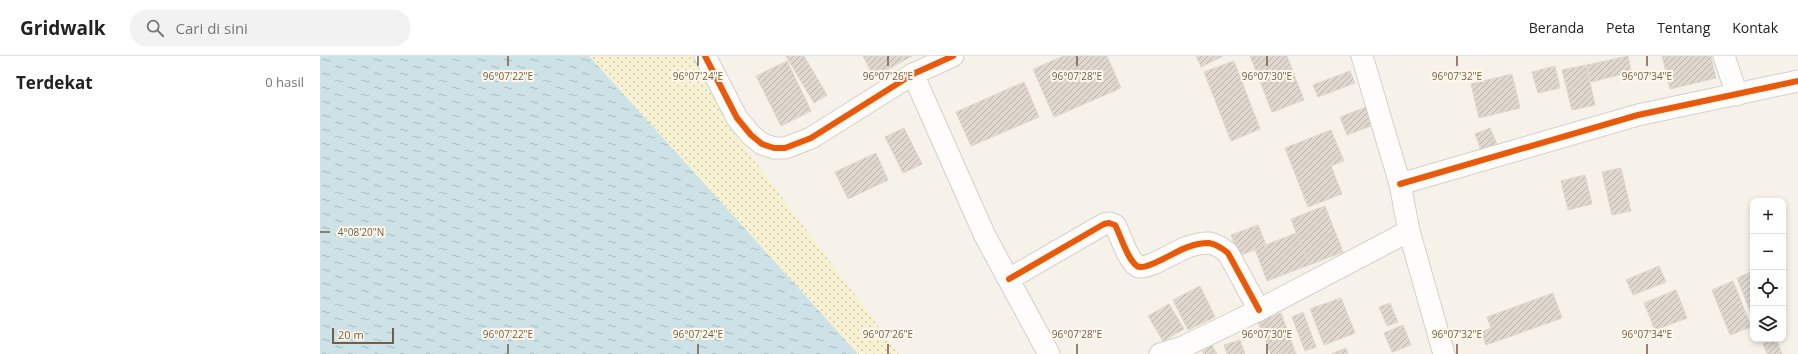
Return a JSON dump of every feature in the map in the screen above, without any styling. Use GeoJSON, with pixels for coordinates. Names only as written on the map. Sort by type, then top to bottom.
{"type":"FeatureCollection","features":[{"type":"Feature","properties":{"kind":"street"},"geometry":{"type":"LineString","coordinates":[[705,56],[737,118],[751,135],[762,144],[774,148],[785,148],[811,138],[913,74],[953,56]]}},
{"type":"Feature","properties":{"kind":"street"},"geometry":{"type":"LineString","coordinates":[[1362,56],[1400,184],[1409,231],[1444,354]]}},
{"type":"Feature","properties":{"kind":"street"},"geometry":{"type":"LineString","coordinates":[[1724,56],[1737,95]]}},
{"type":"Feature","properties":{"kind":"street"},"geometry":{"type":"LineString","coordinates":[[913,74],[985,236],[1049,354]]}},
{"type":"Feature","properties":{"kind":"street"},"geometry":{"type":"LineString","coordinates":[[1400,184],[1638,115],[1798,81]]}},
{"type":"Feature","properties":{"kind":"street"},"geometry":{"type":"LineString","coordinates":[[1009,279],[1072,241],[1104,224],[1109,223],[1115,225],[1135,265],[1140,268],[1188,246],[1208,243],[1222,248],[1228,253],[1259,310]]}},
{"type":"Feature","properties":{"kind":"street"},"geometry":{"type":"LineString","coordinates":[[1160,354],[1184,351],[1409,231]]}},
{"type":"Feature","properties":{"kind":"sand"},"geometry":{"type":"Polygon","coordinates":[[[589,56],[699,56],[724,120],[899,354],[858,354],[589,56]]]}},
{"type":"Feature","properties":{"kind":"water"},"geometry":{"type":"Polygon","coordinates":[[[320,56],[589,56],[858,354],[320,354],[320,56]]]}},
{"type":"Feature","properties":{"kind":"building"},"geometry":{"type":"Polygon","coordinates":[[[786,56],[804,56],[827,95],[814,103],[786,56]]]}},
{"type":"Feature","properties":{"kind":"building"},"geometry":{"type":"Polygon","coordinates":[[[863,56],[912,56],[874,77],[863,56]]]}},
{"type":"Feature","properties":{"kind":"building"},"geometry":{"type":"Polygon","coordinates":[[[1064,56],[1107,56],[1121,88],[1054,117],[1033,69],[1064,56]]]}},
{"type":"Feature","properties":{"kind":"building"},"geometry":{"type":"Polygon","coordinates":[[[1196,56],[1223,56],[1201,67],[1196,56]]]}},
{"type":"Feature","properties":{"kind":"building"},"geometry":{"type":"Polygon","coordinates":[[[1250,56],[1287,56],[1304,100],[1272,112],[1250,56]]]}},
{"type":"Feature","properties":{"kind":"building"},"geometry":{"type":"Polygon","coordinates":[[[1628,56],[1631,72],[1591,82],[1587,65],[1628,56]]]}},
{"type":"Feature","properties":{"kind":"building"},"geometry":{"type":"Polygon","coordinates":[[[1662,56],[1711,56],[1716,78],[1670,89],[1662,56]]]}},
{"type":"Feature","properties":{"kind":"building"},"geometry":{"type":"Polygon","coordinates":[[[787,61],[811,111],[781,126],[756,76],[787,61]]]}},
{"type":"Feature","properties":{"kind":"building"},"geometry":{"type":"Polygon","coordinates":[[[1234,61],[1260,129],[1231,141],[1204,72],[1234,61]]]}},
{"type":"Feature","properties":{"kind":"building"},"geometry":{"type":"Polygon","coordinates":[[[1586,65],[1595,105],[1572,110],[1562,70],[1586,65]]]}},
{"type":"Feature","properties":{"kind":"building"},"geometry":{"type":"Polygon","coordinates":[[[1555,66],[1560,88],[1538,93],[1532,72],[1555,66]]]}},
{"type":"Feature","properties":{"kind":"building"},"geometry":{"type":"Polygon","coordinates":[[[1350,71],[1355,83],[1318,97],[1313,85],[1350,71]]]}},
{"type":"Feature","properties":{"kind":"building"},"geometry":{"type":"Polygon","coordinates":[[[1512,74],[1520,108],[1479,118],[1471,84],[1512,74]]]}},
{"type":"Feature","properties":{"kind":"building"},"geometry":{"type":"Polygon","coordinates":[[[1024,82],[1039,117],[971,146],[956,112],[1024,82]]]}},
{"type":"Feature","properties":{"kind":"building"},"geometry":{"type":"Polygon","coordinates":[[[1369,106],[1376,124],[1347,135],[1340,117],[1369,106]]]}},
{"type":"Feature","properties":{"kind":"building"},"geometry":{"type":"Polygon","coordinates":[[[904,128],[922,164],[903,173],[885,137],[904,128]]]}},
{"type":"Feature","properties":{"kind":"building"},"geometry":{"type":"Polygon","coordinates":[[[1490,128],[1497,144],[1481,150],[1475,134],[1490,128]]]}},
{"type":"Feature","properties":{"kind":"building"},"geometry":{"type":"Polygon","coordinates":[[[1331,130],[1344,161],[1331,166],[1342,194],[1308,207],[1285,148],[1331,130]]]}},
{"type":"Feature","properties":{"kind":"building"},"geometry":{"type":"Polygon","coordinates":[[[876,153],[888,180],[848,199],[835,172],[876,153]]]}},
{"type":"Feature","properties":{"kind":"building"},"geometry":{"type":"Polygon","coordinates":[[[1621,168],[1631,211],[1612,215],[1602,172],[1621,168]]]}},
{"type":"Feature","properties":{"kind":"building"},"geometry":{"type":"Polygon","coordinates":[[[1585,175],[1592,204],[1568,210],[1561,181],[1585,175]]]}},
{"type":"Feature","properties":{"kind":"building"},"geometry":{"type":"Polygon","coordinates":[[[1325,206],[1343,252],[1309,265],[1291,219],[1325,206]]]}},
{"type":"Feature","properties":{"kind":"building"},"geometry":{"type":"Polygon","coordinates":[[[1258,225],[1266,245],[1239,256],[1231,235],[1258,225]]]}},
{"type":"Feature","properties":{"kind":"building"},"geometry":{"type":"Polygon","coordinates":[[[1297,233],[1309,265],[1267,281],[1255,249],[1297,233]]]}},
{"type":"Feature","properties":{"kind":"building"},"geometry":{"type":"Polygon","coordinates":[[[1659,266],[1666,282],[1633,295],[1626,280],[1659,266]]]}},
{"type":"Feature","properties":{"kind":"building"},"geometry":{"type":"Polygon","coordinates":[[[1750,272],[1750,310],[1737,278],[1750,272]]]}},
{"type":"Feature","properties":{"kind":"building"},"geometry":{"type":"Polygon","coordinates":[[[1733,281],[1750,327],[1730,335],[1712,290],[1733,281]]]}},
{"type":"Feature","properties":{"kind":"building"},"geometry":{"type":"Polygon","coordinates":[[[1200,286],[1215,317],[1188,330],[1173,300],[1200,286]]]}},
{"type":"Feature","properties":{"kind":"building"},"geometry":{"type":"Polygon","coordinates":[[[1676,290],[1687,318],[1655,330],[1644,303],[1676,290]]]}},
{"type":"Feature","properties":{"kind":"building"},"geometry":{"type":"Polygon","coordinates":[[[1553,293],[1562,318],[1486,345],[1481,332],[1491,328],[1487,317],[1553,293]]]}},
{"type":"Feature","properties":{"kind":"building"},"geometry":{"type":"Polygon","coordinates":[[[1341,298],[1355,333],[1324,345],[1310,309],[1341,298]]]}},
{"type":"Feature","properties":{"kind":"building"},"geometry":{"type":"Polygon","coordinates":[[[1390,303],[1398,322],[1387,326],[1379,307],[1390,303]]]}},
{"type":"Feature","properties":{"kind":"building"},"geometry":{"type":"Polygon","coordinates":[[[1169,304],[1184,329],[1163,341],[1148,316],[1169,304]]]}},
{"type":"Feature","properties":{"kind":"building"},"geometry":{"type":"Polygon","coordinates":[[[1303,312],[1316,347],[1305,351],[1292,317],[1303,312]]]}},
{"type":"Feature","properties":{"kind":"building"},"geometry":{"type":"Polygon","coordinates":[[[1281,313],[1296,354],[1271,354],[1258,322],[1281,313]]]}},
{"type":"Feature","properties":{"kind":"building"},"geometry":{"type":"Polygon","coordinates":[[[1403,325],[1411,345],[1392,352],[1384,333],[1403,325]]]}},
{"type":"Feature","properties":{"kind":"building"},"geometry":{"type":"Polygon","coordinates":[[[1240,340],[1245,354],[1227,354],[1224,345],[1240,340]]]}},
{"type":"Feature","properties":{"kind":"building"},"geometry":{"type":"Polygon","coordinates":[[[1767,342],[1777,342],[1782,354],[1767,354],[1763,344],[1767,342]]]}},
{"type":"Feature","properties":{"kind":"building"},"geometry":{"type":"Polygon","coordinates":[[[1212,345],[1217,354],[1204,354],[1202,351],[1212,345]]]}},
{"type":"Feature","properties":{"kind":"building"},"geometry":{"type":"Polygon","coordinates":[[[1346,348],[1348,354],[1331,354],[1346,348]]]}},
{"type":"Feature","properties":{"kind":"cycle path"},"geometry":{"type":"LineString","coordinates":[[705,56],[737,118],[751,135],[762,144],[774,148],[785,148],[811,138],[913,74],[953,56]]}},
{"type":"Feature","properties":{"kind":"cycle path"},"geometry":{"type":"LineString","coordinates":[[1400,184],[1638,115],[1798,81]]}},
{"type":"Feature","properties":{"kind":"cycle path"},"geometry":{"type":"LineString","coordinates":[[1009,279],[1104,224],[1109,223],[1115,225],[1124,247],[1133,263],[1141,267],[1147,266],[1183,249],[1193,246],[1209,243],[1219,246],[1228,253],[1259,310]]}}]}
